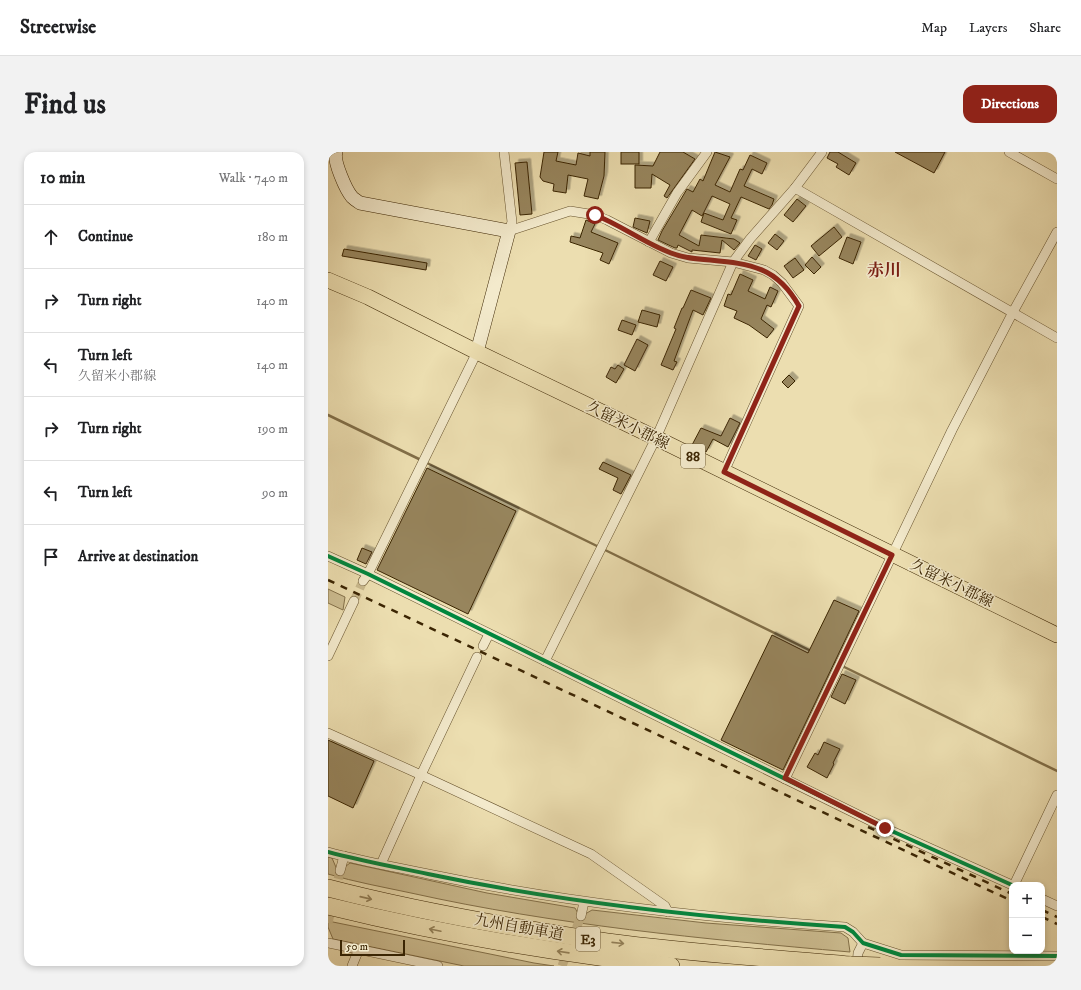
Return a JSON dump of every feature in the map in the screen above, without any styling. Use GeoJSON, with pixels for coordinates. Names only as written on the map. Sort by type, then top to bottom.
{"type":"FeatureCollection","features":[{"type":"Feature","properties":{"kind":"highway","name":"九州自動車道"},"geometry":{"type":"LineString","coordinates":[[328,888],[444,914],[608,942],[728,954],[880,966]]}},
{"type":"Feature","properties":{"kind":"highway","name":"九州自動車道"},"geometry":{"type":"LineString","coordinates":[[328,906],[441,932],[521,946],[606,959],[672,966]]}},
{"type":"Feature","properties":{"kind":"main road","name":"久留米小郡線"},"geometry":{"type":"LineString","coordinates":[[328,280],[368,297],[477,352],[656,438],[1057,635]]}},
{"type":"Feature","properties":{"kind":"street"},"geometry":{"type":"LineString","coordinates":[[365,577],[477,352],[512,222],[504,152]]}},
{"type":"Feature","properties":{"kind":"street"},"geometry":{"type":"LineString","coordinates":[[649,242],[677,193],[707,152]]}},
{"type":"Feature","properties":{"kind":"street"},"geometry":{"type":"LineString","coordinates":[[545,661],[656,438],[733,262],[750,239],[795,188],[822,152]]}},
{"type":"Feature","properties":{"kind":"street"},"geometry":{"type":"LineString","coordinates":[[1009,152],[1057,179]]}},
{"type":"Feature","properties":{"kind":"street"},"geometry":{"type":"LineString","coordinates":[[335,153],[337,168],[352,197],[360,203],[509,232],[570,211],[576,211],[595,215],[607,220],[671,253],[688,258],[733,262],[764,270],[773,275],[782,283],[799,306],[724,472]]}},
{"type":"Feature","properties":{"kind":"street"},"geometry":{"type":"LineString","coordinates":[[795,188],[1057,338]]}},
{"type":"Feature","properties":{"kind":"street"},"geometry":{"type":"LineString","coordinates":[[785,778],[952,430],[1013,312],[1057,232]]}},
{"type":"Feature","properties":{"kind":"street"},"geometry":{"type":"LineString","coordinates":[[328,556],[365,577],[545,661],[885,828],[1009,883]]}},
{"type":"Feature","properties":{"kind":"street"},"geometry":{"type":"LineString","coordinates":[[328,656],[354,601]]}},
{"type":"Feature","properties":{"kind":"street"},"geometry":{"type":"LineString","coordinates":[[483,646],[489,634]]}},
{"type":"Feature","properties":{"kind":"street"},"geometry":{"type":"LineString","coordinates":[[381,864],[421,774],[477,657]]}},
{"type":"Feature","properties":{"kind":"street"},"geometry":{"type":"LineString","coordinates":[[328,733],[421,774],[591,854],[665,906],[668,912]]}},
{"type":"Feature","properties":{"kind":"street"},"geometry":{"type":"LineString","coordinates":[[1014,882],[1057,795]]}},
{"type":"Feature","properties":{"kind":"street"},"geometry":{"type":"LineString","coordinates":[[328,852],[486,886],[584,902],[750,921],[845,927],[853,932],[863,943],[901,955],[1057,956]]}},
{"type":"Feature","properties":{"kind":"street"},"geometry":{"type":"LineString","coordinates":[[340,871],[344,856]]}},
{"type":"Feature","properties":{"kind":"street"},"geometry":{"type":"LineString","coordinates":[[1045,900],[1057,906]]}},
{"type":"Feature","properties":{"kind":"street"},"geometry":{"type":"LineString","coordinates":[[581,916],[584,902]]}},
{"type":"Feature","properties":{"kind":"street"},"geometry":{"type":"LineString","coordinates":[[328,943],[438,966]]}},
{"type":"Feature","properties":{"kind":"street"},"geometry":{"type":"LineString","coordinates":[[854,965],[863,943]]}},
{"type":"Feature","properties":{"kind":"street"},"geometry":{"type":"LineString","coordinates":[[352,966],[359,949]]}},
{"type":"Feature","properties":{"kind":"shaded area"},"geometry":{"type":"Polygon","coordinates":[[[328,589],[345,597],[343,610],[328,603],[328,589]]]}},
{"type":"Feature","properties":{"kind":"shaded area"},"geometry":{"type":"Polygon","coordinates":[[[328,857],[332,858],[338,872],[350,863],[487,893],[575,908],[580,917],[592,910],[706,923],[841,933],[848,938],[850,952],[629,930],[520,914],[465,904],[348,880],[328,874],[328,857]]]}},
{"type":"Feature","properties":{"kind":"shaded area"},"geometry":{"type":"Polygon","coordinates":[[[328,921],[554,966],[464,966],[333,939],[328,927],[328,921]]]}},
{"type":"Feature","properties":{"kind":"building"},"geometry":{"type":"Polygon","coordinates":[[[544,152],[558,152],[556,161],[576,165],[578,153],[590,156],[590,152],[605,152],[604,176],[598,199],[584,196],[588,179],[568,175],[566,193],[553,191],[554,184],[543,181],[540,177],[544,152]]]}},
{"type":"Feature","properties":{"kind":"building"},"geometry":{"type":"Polygon","coordinates":[[[621,152],[639,152],[639,164],[621,164],[621,152]]]}},
{"type":"Feature","properties":{"kind":"building"},"geometry":{"type":"Polygon","coordinates":[[[660,152],[683,152],[695,159],[667,198],[664,196],[670,185],[652,174],[651,188],[635,188],[635,165],[653,166],[660,152]]]}},
{"type":"Feature","properties":{"kind":"building"},"geometry":{"type":"Polygon","coordinates":[[[715,152],[730,157],[715,185],[730,192],[740,169],[743,170],[750,155],[767,163],[762,174],[752,169],[744,186],[774,199],[772,205],[769,209],[741,197],[731,218],[737,220],[731,234],[701,222],[704,213],[723,220],[730,204],[712,196],[702,216],[692,210],[679,235],[699,246],[701,235],[734,239],[740,243],[734,250],[722,240],[720,253],[692,250],[692,252],[678,245],[677,248],[675,248],[658,240],[687,189],[693,192],[700,179],[703,181],[715,152]]]}},
{"type":"Feature","properties":{"kind":"building"},"geometry":{"type":"Polygon","coordinates":[[[830,152],[838,152],[856,163],[849,175],[836,167],[838,164],[827,158],[830,152]]]}},
{"type":"Feature","properties":{"kind":"building"},"geometry":{"type":"Polygon","coordinates":[[[895,152],[945,152],[934,173],[895,152]]]}},
{"type":"Feature","properties":{"kind":"building"},"geometry":{"type":"Polygon","coordinates":[[[527,162],[532,214],[520,215],[515,163],[527,162]]]}},
{"type":"Feature","properties":{"kind":"building"},"geometry":{"type":"Polygon","coordinates":[[[797,199],[806,206],[793,222],[784,215],[797,199]]]}},
{"type":"Feature","properties":{"kind":"building"},"geometry":{"type":"Polygon","coordinates":[[[635,218],[650,221],[647,233],[633,227],[635,218]]]}},
{"type":"Feature","properties":{"kind":"building"},"geometry":{"type":"Polygon","coordinates":[[[586,220],[595,224],[591,232],[618,243],[609,264],[600,260],[603,253],[570,242],[571,236],[580,238],[586,220]]]}},
{"type":"Feature","properties":{"kind":"building"},"geometry":{"type":"Polygon","coordinates":[[[834,227],[842,237],[819,256],[811,246],[834,227]]]}},
{"type":"Feature","properties":{"kind":"building"},"geometry":{"type":"Polygon","coordinates":[[[775,234],[784,241],[777,250],[768,243],[775,234]]]}},
{"type":"Feature","properties":{"kind":"building"},"geometry":{"type":"Polygon","coordinates":[[[847,237],[861,242],[853,264],[839,258],[847,237]]]}},
{"type":"Feature","properties":{"kind":"building"},"geometry":{"type":"Polygon","coordinates":[[[755,245],[762,249],[756,260],[748,256],[755,245]]]}},
{"type":"Feature","properties":{"kind":"building"},"geometry":{"type":"Polygon","coordinates":[[[344,249],[427,263],[426,270],[342,256],[344,249]]]}},
{"type":"Feature","properties":{"kind":"building"},"geometry":{"type":"Polygon","coordinates":[[[812,257],[821,267],[814,274],[805,265],[812,257]]]}},
{"type":"Feature","properties":{"kind":"building"},"geometry":{"type":"Polygon","coordinates":[[[795,258],[804,270],[793,278],[784,266],[795,258]]]}},
{"type":"Feature","properties":{"kind":"building"},"geometry":{"type":"Polygon","coordinates":[[[660,261],[673,267],[666,281],[653,275],[660,261]]]}},
{"type":"Feature","properties":{"kind":"building"},"geometry":{"type":"Polygon","coordinates":[[[740,274],[753,280],[748,291],[765,299],[770,287],[778,291],[771,307],[767,305],[761,319],[774,329],[767,338],[749,325],[734,318],[737,311],[724,306],[728,294],[731,295],[740,274]]]}},
{"type":"Feature","properties":{"kind":"building"},"geometry":{"type":"Polygon","coordinates":[[[691,290],[711,298],[703,315],[693,310],[674,361],[677,362],[673,370],[661,365],[676,329],[674,328],[682,308],[691,290]]]}},
{"type":"Feature","properties":{"kind":"building"},"geometry":{"type":"Polygon","coordinates":[[[642,310],[660,315],[657,327],[638,322],[642,310]]]}},
{"type":"Feature","properties":{"kind":"building"},"geometry":{"type":"Polygon","coordinates":[[[622,320],[636,325],[632,335],[618,330],[622,320]]]}},
{"type":"Feature","properties":{"kind":"building"},"geometry":{"type":"Polygon","coordinates":[[[637,339],[648,345],[635,371],[624,365],[637,339]]]}},
{"type":"Feature","properties":{"kind":"building"},"geometry":{"type":"Polygon","coordinates":[[[618,365],[624,369],[616,383],[606,377],[611,367],[615,369],[618,365]]]}},
{"type":"Feature","properties":{"kind":"building"},"geometry":{"type":"Polygon","coordinates":[[[789,375],[795,381],[788,388],[782,382],[789,375]]]}},
{"type":"Feature","properties":{"kind":"building"},"geometry":{"type":"Polygon","coordinates":[[[730,418],[740,423],[728,447],[713,439],[706,452],[692,445],[701,428],[721,436],[730,418]]]}},
{"type":"Feature","properties":{"kind":"building"},"geometry":{"type":"Polygon","coordinates":[[[603,462],[631,475],[621,494],[613,490],[618,478],[599,469],[603,462]]]}},
{"type":"Feature","properties":{"kind":"building"},"geometry":{"type":"Polygon","coordinates":[[[427,468],[516,511],[468,614],[377,570],[427,468]]]}},
{"type":"Feature","properties":{"kind":"building"},"geometry":{"type":"Polygon","coordinates":[[[362,548],[372,552],[366,564],[357,560],[362,548]]]}},
{"type":"Feature","properties":{"kind":"building"},"geometry":{"type":"Polygon","coordinates":[[[834,600],[859,611],[783,770],[721,740],[772,635],[808,653],[834,600]]]}},
{"type":"Feature","properties":{"kind":"building"},"geometry":{"type":"Polygon","coordinates":[[[842,674],[856,680],[845,704],[831,697],[842,674]]]}},
{"type":"Feature","properties":{"kind":"building"},"geometry":{"type":"Polygon","coordinates":[[[328,740],[374,761],[353,808],[328,796],[328,740]]]}},
{"type":"Feature","properties":{"kind":"building"},"geometry":{"type":"Polygon","coordinates":[[[824,742],[840,749],[827,778],[807,767],[815,753],[818,755],[824,742]]]}},
{"type":"Feature","properties":{"kind":"waterway"},"geometry":{"type":"LineString","coordinates":[[328,415],[421,460]]}},
{"type":"Feature","properties":{"kind":"waterway"},"geometry":{"type":"LineString","coordinates":[[425,462],[599,547]]}},
{"type":"Feature","properties":{"kind":"waterway"},"geometry":{"type":"LineString","coordinates":[[603,549],[811,651]]}},
{"type":"Feature","properties":{"kind":"waterway"},"geometry":{"type":"LineString","coordinates":[[832,661],[1057,771]]}},
{"type":"Feature","properties":{"kind":"tunnel"},"geometry":{"type":"LineString","coordinates":[[354,601],[363,581]]}},
{"type":"Feature","properties":{"kind":"tunnel"},"geometry":{"type":"LineString","coordinates":[[335,892],[340,871]]}},
{"type":"Feature","properties":{"kind":"tunnel"},"geometry":{"type":"LineString","coordinates":[[328,923],[332,905]]}},
{"type":"Feature","properties":{"kind":"tunnel"},"geometry":{"type":"LineString","coordinates":[[562,966],[581,916]]}},
{"type":"Feature","properties":{"kind":"railway"},"geometry":{"type":"LineString","coordinates":[[328,580],[1009,900]]}},
{"type":"Feature","properties":{"kind":"railway"},"geometry":{"type":"LineString","coordinates":[[868,827],[1009,893]]}},
{"type":"Feature","properties":{"kind":"railway"},"geometry":{"type":"LineString","coordinates":[[1045,911],[1057,917]]}},
{"type":"Feature","properties":{"kind":"railway"},"geometry":{"type":"LineString","coordinates":[[1044,918],[1057,924]]}},
{"type":"Feature","properties":{"kind":"cycle path"},"geometry":{"type":"LineString","coordinates":[[328,556],[368,574],[885,828],[1009,884]]}},
{"type":"Feature","properties":{"kind":"cycle path"},"geometry":{"type":"LineString","coordinates":[[328,852],[378,864],[480,884],[584,901],[688,914],[845,927],[853,932],[863,943],[901,955],[1057,956]]}},
{"type":"Feature","properties":{"kind":"district","name":"赤川"},"geometry":{"type":"Point","coordinates":[884,270]}},
{"type":"Feature","properties":{"kind":"route"},"geometry":{"type":"LineString","coordinates":[[595,215],[671,253],[688,258],[733,262],[764,270],[773,275],[782,283],[799,306],[724,472],[892,555],[785,778],[885,828]]}}]}
